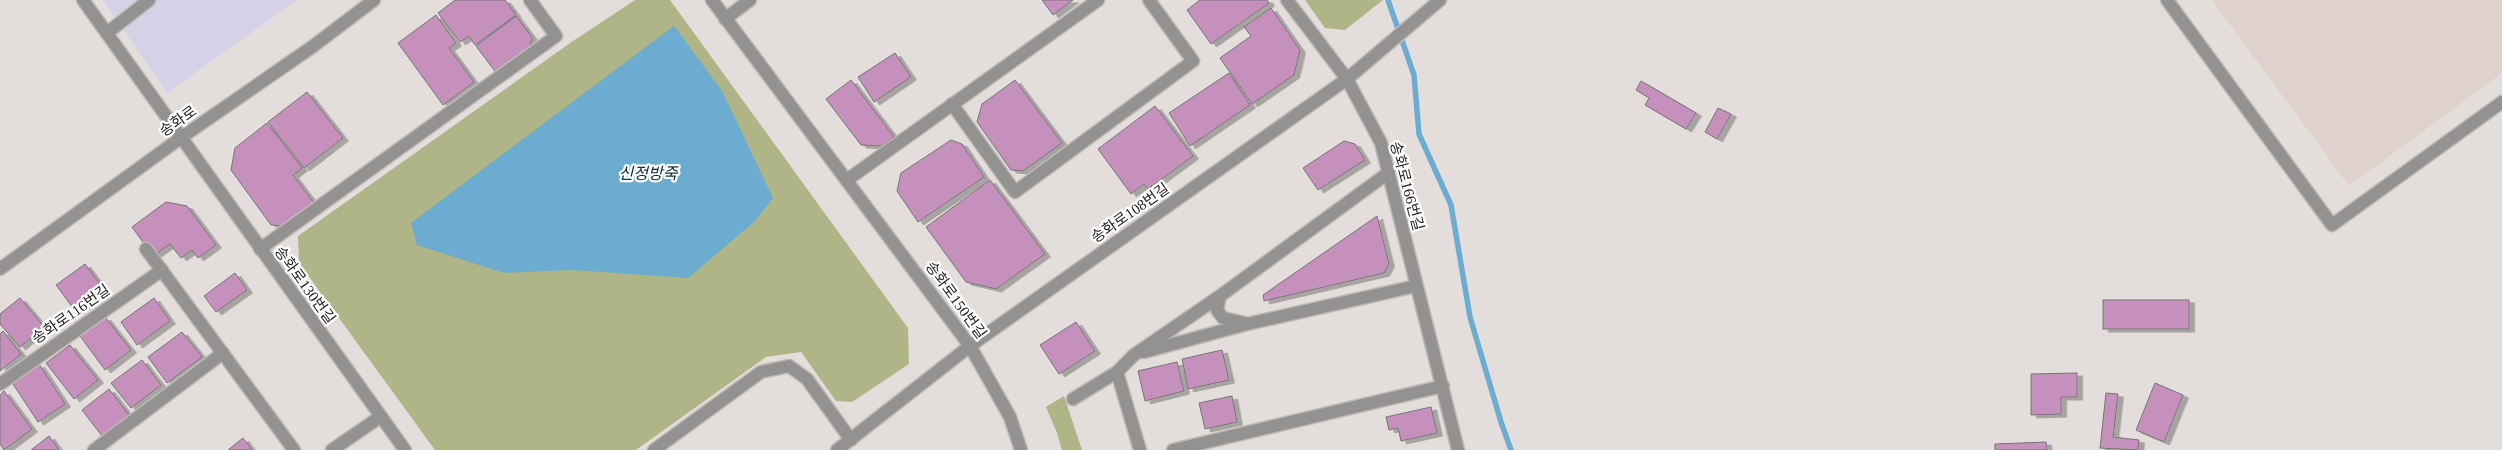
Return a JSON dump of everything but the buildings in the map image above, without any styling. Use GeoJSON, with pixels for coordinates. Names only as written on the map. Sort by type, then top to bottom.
{"type":"FeatureCollection","features":[{"type":"Feature","properties":{"kind":"street","name":"송화로130번길"},"geometry":{"type":"LineString","coordinates":[[83,0],[182,137],[260,250],[405,450]]}},
{"type":"Feature","properties":{"kind":"street"},"geometry":{"type":"LineString","coordinates":[[107,33],[149,0]]}},
{"type":"Feature","properties":{"kind":"street","name":"송화로"},"geometry":{"type":"LineString","coordinates":[[0,269],[182,137],[312,47],[374,0]]}},
{"type":"Feature","properties":{"kind":"street"},"geometry":{"type":"LineString","coordinates":[[260,250],[556,36],[530,0]]}},
{"type":"Feature","properties":{"kind":"street","name":"송화로150번길"},"geometry":{"type":"LineString","coordinates":[[712,0],[970,346],[1010,417],[1021,450]]}},
{"type":"Feature","properties":{"kind":"street"},"geometry":{"type":"LineString","coordinates":[[725,19],[750,0]]}},
{"type":"Feature","properties":{"kind":"street"},"geometry":{"type":"LineString","coordinates":[[847,180],[1098,0]]}},
{"type":"Feature","properties":{"kind":"street"},"geometry":{"type":"LineString","coordinates":[[952,104],[1015,192],[1194,61],[1149,0]]}},
{"type":"Feature","properties":{"kind":"street","name":"송화로166번길"},"geometry":{"type":"LineString","coordinates":[[1287,0],[1347,79],[1381,143],[1458,450]]}},
{"type":"Feature","properties":{"kind":"street","name":"송화로108번길"},"geometry":{"type":"LineString","coordinates":[[837,450],[970,346],[1347,79],[1440,0]]}},
{"type":"Feature","properties":{"kind":"street"},"geometry":{"type":"LineString","coordinates":[[2167,0],[2332,225],[2502,102]]}},
{"type":"Feature","properties":{"kind":"street"},"geometry":{"type":"LineString","coordinates":[[1073,399],[1117,372],[1134,355],[1220,296],[1388,173]]}},
{"type":"Feature","properties":{"kind":"street"},"geometry":{"type":"LineString","coordinates":[[146,250],[294,450]]}},
{"type":"Feature","properties":{"kind":"street","name":"송화로116번길"},"geometry":{"type":"LineString","coordinates":[[0,384],[162,270]]}},
{"type":"Feature","properties":{"kind":"street"},"geometry":{"type":"LineString","coordinates":[[1134,355],[1247,324],[1416,286]]}},
{"type":"Feature","properties":{"kind":"street"},"geometry":{"type":"LineString","coordinates":[[1220,296],[1217,310],[1223,318],[1247,324]]}},
{"type":"Feature","properties":{"kind":"street"},"geometry":{"type":"LineString","coordinates":[[94,450],[223,353]]}},
{"type":"Feature","properties":{"kind":"street"},"geometry":{"type":"LineString","coordinates":[[654,450],[761,372],[789,366],[807,379],[851,440]]}},
{"type":"Feature","properties":{"kind":"street"},"geometry":{"type":"LineString","coordinates":[[1117,372],[1140,450]]}},
{"type":"Feature","properties":{"kind":"street"},"geometry":{"type":"LineString","coordinates":[[1173,450],[1443,386]]}},
{"type":"Feature","properties":{"kind":"street"},"geometry":{"type":"LineString","coordinates":[[332,450],[380,417]]}},
{"type":"Feature","properties":{"kind":"shaded area"},"geometry":{"type":"Polygon","coordinates":[[[103,0],[297,0],[167,93],[103,0]]]}},
{"type":"Feature","properties":{"kind":"shaded area"},"geometry":{"type":"Polygon","coordinates":[[[2212,0],[2502,0],[2502,73],[2349,186],[2212,0]]]}},
{"type":"Feature","properties":{"kind":"green space"},"geometry":{"type":"Polygon","coordinates":[[[635,0],[670,0],[908,328],[909,364],[852,402],[836,401],[801,352],[766,357],[636,450],[435,450],[299,263],[298,236],[573,41],[635,0]]]}},
{"type":"Feature","properties":{"kind":"green space"},"geometry":{"type":"Polygon","coordinates":[[[1305,0],[1383,0],[1345,30],[1325,28],[1305,0]]]}},
{"type":"Feature","properties":{"kind":"green space"},"geometry":{"type":"Polygon","coordinates":[[[1064,396],[1082,450],[1062,450],[1046,407],[1064,396]]]}},
{"type":"Feature","properties":{"kind":"water","name":"신정방죽"},"geometry":{"type":"Polygon","coordinates":[[[674,26],[722,91],[773,198],[754,222],[688,278],[572,270],[504,273],[417,245],[411,223],[674,26]]]}},
{"type":"Feature","properties":{"kind":"waterway"},"geometry":{"type":"LineString","coordinates":[[1388,0],[1414,75],[1419,134],[1451,205],[1470,317],[1511,450]]}}]}
